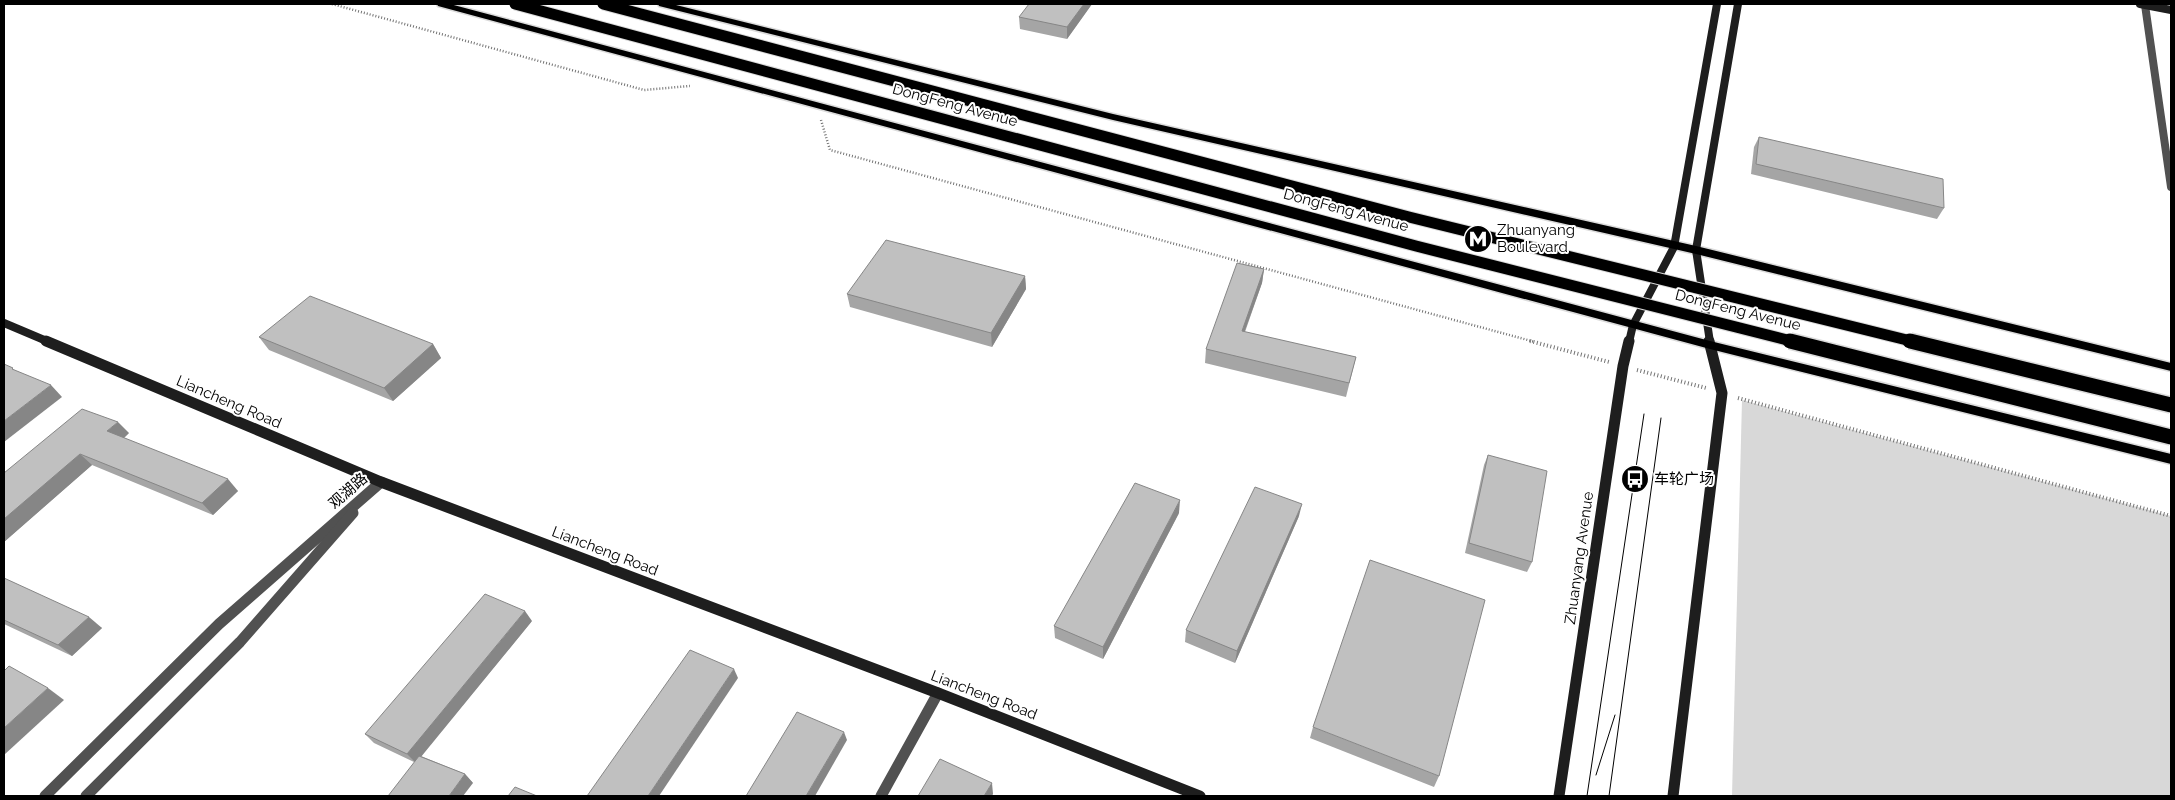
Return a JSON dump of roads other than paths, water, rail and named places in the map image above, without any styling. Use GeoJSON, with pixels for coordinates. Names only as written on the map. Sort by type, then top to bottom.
{"type":"FeatureCollection","features":[{"type":"Feature","properties":{"kind":"highway","name":"DongFeng Avenue"},"geometry":{"type":"LineString","coordinates":[[515,4],[1407,243],[2171,437]]}},
{"type":"Feature","properties":{"kind":"highway","name":"DongFeng Avenue"},"geometry":{"type":"LineString","coordinates":[[603,4],[1419,219],[2171,405]]}},
{"type":"Feature","properties":{"kind":"main road"},"geometry":{"type":"LineString","coordinates":[[441,4],[1633,325],[2171,459]]}},
{"type":"Feature","properties":{"kind":"main road"},"geometry":{"type":"LineString","coordinates":[[662,4],[1113,117],[1674,247],[1696,250],[2171,367]]}},
{"type":"Feature","properties":{"kind":"main road","name":"Zhuanyang Avenue"},"geometry":{"type":"LineString","coordinates":[[1559,796],[1623,366],[1633,325],[1674,247],[1717,4]]}},
{"type":"Feature","properties":{"kind":"main road"},"geometry":{"type":"LineString","coordinates":[[1673,796],[1722,393],[1710,345],[1696,250],[1738,4]]}},
{"type":"Feature","properties":{"kind":"main road"},"geometry":{"type":"LineString","coordinates":[[2142,4],[2171,10]]}},
{"type":"Feature","properties":{"kind":"main road","name":"Liancheng Road"},"geometry":{"type":"LineString","coordinates":[[4,323],[380,482],[938,693],[1200,796]]}},
{"type":"Feature","properties":{"kind":"street"},"geometry":{"type":"LineString","coordinates":[[2142,4],[2171,187]]}},
{"type":"Feature","properties":{"kind":"street","name":"观湖路"},"geometry":{"type":"LineString","coordinates":[[45,796],[219,624],[380,482]]}},
{"type":"Feature","properties":{"kind":"street","name":"观湖路"},"geometry":{"type":"LineString","coordinates":[[86,796],[240,642],[380,482]]}},
{"type":"Feature","properties":{"kind":"street"},"geometry":{"type":"LineString","coordinates":[[881,796],[938,693]]}},
{"type":"Feature","properties":{"kind":"tram line"},"geometry":{"type":"LineString","coordinates":[[1587,796],[1644,414]]}},
{"type":"Feature","properties":{"kind":"tram line"},"geometry":{"type":"LineString","coordinates":[[1609,796],[1661,418]]}},
{"type":"Feature","properties":{"kind":"tram line"},"geometry":{"type":"LineString","coordinates":[[1596,775],[1615,715]]}},
{"type":"Feature","properties":{"kind":"place","name":"Zhuanyang Boulevard"},"geometry":{"type":"Point","coordinates":[1478,239]}},
{"type":"Feature","properties":{"kind":"place","name":"车轮广场"},"geometry":{"type":"Point","coordinates":[1635,479]}}]}
